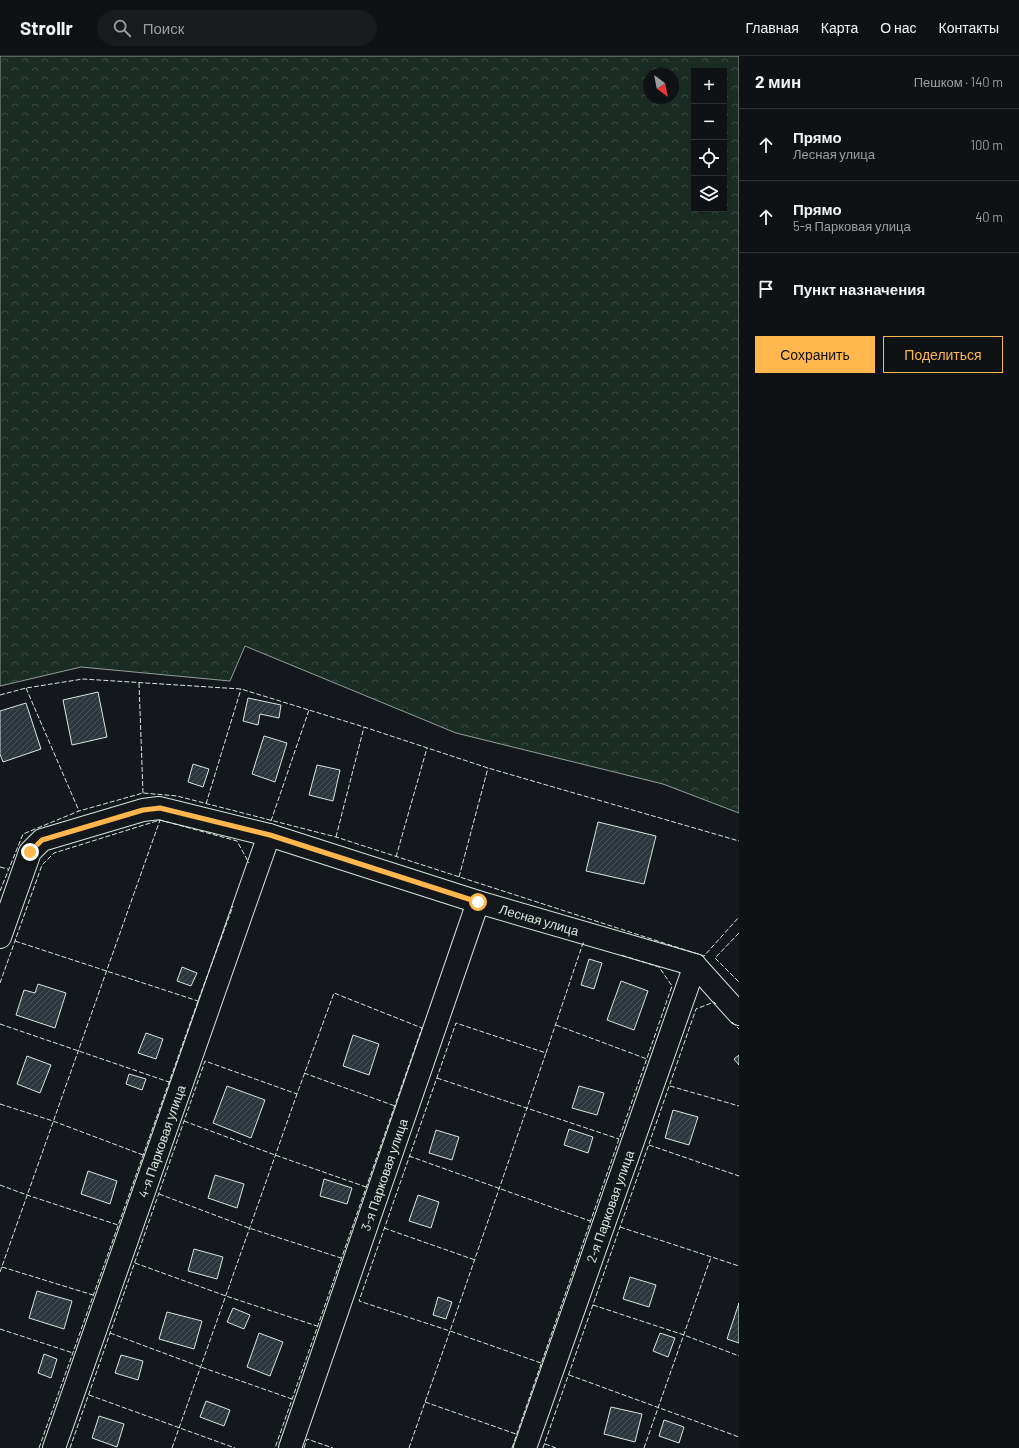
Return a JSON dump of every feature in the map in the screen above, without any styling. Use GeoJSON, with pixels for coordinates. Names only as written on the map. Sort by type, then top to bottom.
{"type":"FeatureCollection","features":[{"type":"Feature","properties":{"kind":"street","name":"Лесная улица"},"geometry":{"type":"LineString","coordinates":[[0,937],[30,852],[42,840],[143,810],[160,808],[270,835],[478,902],[695,965]]}},
{"type":"Feature","properties":{"kind":"street","name":"4-я Парковая улица"},"geometry":{"type":"LineString","coordinates":[[54,1448],[270,835]]}},
{"type":"Feature","properties":{"kind":"street","name":"3-я Парковая улица"},"geometry":{"type":"LineString","coordinates":[[290,1448],[478,902]]}},
{"type":"Feature","properties":{"kind":"street"},"geometry":{"type":"LineString","coordinates":[[695,965],[739,1014]]}},
{"type":"Feature","properties":{"kind":"street","name":"2-я Парковая улица"},"geometry":{"type":"LineString","coordinates":[[525,1448],[695,965]]}},
{"type":"Feature","properties":{"kind":"green space"},"geometry":{"type":"Polygon","coordinates":[[[0,56],[739,56],[739,813],[663,784],[456,733],[245,646],[230,681],[81,667],[0,686],[0,56]]]}},
{"type":"Feature","properties":{"kind":"building"},"geometry":{"type":"Polygon","coordinates":[[[98,692],[107,737],[72,745],[63,700],[98,692]]]}},
{"type":"Feature","properties":{"kind":"building"},"geometry":{"type":"Polygon","coordinates":[[[248,698],[281,705],[279,718],[260,714],[258,725],[243,721],[248,698]]]}},
{"type":"Feature","properties":{"kind":"building"},"geometry":{"type":"Polygon","coordinates":[[[26,703],[41,749],[3,762],[0,754],[0,711],[26,703]]]}},
{"type":"Feature","properties":{"kind":"building"},"geometry":{"type":"Polygon","coordinates":[[[264,736],[287,743],[275,782],[252,774],[264,736]]]}},
{"type":"Feature","properties":{"kind":"building"},"geometry":{"type":"Polygon","coordinates":[[[193,764],[209,769],[203,787],[188,782],[193,764]]]}},
{"type":"Feature","properties":{"kind":"building"},"geometry":{"type":"Polygon","coordinates":[[[317,765],[340,770],[333,801],[309,795],[317,765]]]}},
{"type":"Feature","properties":{"kind":"building"},"geometry":{"type":"Polygon","coordinates":[[[598,822],[656,836],[644,884],[586,871],[598,822]]]}},
{"type":"Feature","properties":{"kind":"building"},"geometry":{"type":"Polygon","coordinates":[[[589,959],[602,963],[594,989],[581,985],[589,959]]]}},
{"type":"Feature","properties":{"kind":"building"},"geometry":{"type":"Polygon","coordinates":[[[182,967],[197,973],[191,986],[177,981],[182,967]]]}},
{"type":"Feature","properties":{"kind":"building"},"geometry":{"type":"Polygon","coordinates":[[[621,981],[648,991],[634,1030],[607,1020],[621,981]]]}},
{"type":"Feature","properties":{"kind":"building"},"geometry":{"type":"Polygon","coordinates":[[[38,984],[66,993],[55,1028],[16,1015],[24,990],[35,993],[38,984]]]}},
{"type":"Feature","properties":{"kind":"building"},"geometry":{"type":"Polygon","coordinates":[[[146,1033],[163,1039],[156,1059],[138,1053],[146,1033]]]}},
{"type":"Feature","properties":{"kind":"building"},"geometry":{"type":"Polygon","coordinates":[[[353,1035],[379,1044],[369,1075],[343,1066],[353,1035]]]}},
{"type":"Feature","properties":{"kind":"building"},"geometry":{"type":"Polygon","coordinates":[[[739,1055],[739,1065],[734,1059],[739,1055]]]}},
{"type":"Feature","properties":{"kind":"building"},"geometry":{"type":"Polygon","coordinates":[[[27,1056],[51,1065],[40,1093],[17,1084],[27,1056]]]}},
{"type":"Feature","properties":{"kind":"building"},"geometry":{"type":"Polygon","coordinates":[[[129,1074],[146,1079],[142,1090],[126,1084],[129,1074]]]}},
{"type":"Feature","properties":{"kind":"building"},"geometry":{"type":"Polygon","coordinates":[[[227,1086],[265,1100],[251,1138],[213,1123],[227,1086]]]}},
{"type":"Feature","properties":{"kind":"building"},"geometry":{"type":"Polygon","coordinates":[[[579,1086],[604,1093],[597,1115],[572,1108],[579,1086]]]}},
{"type":"Feature","properties":{"kind":"building"},"geometry":{"type":"Polygon","coordinates":[[[673,1110],[698,1117],[689,1145],[665,1138],[673,1110]]]}},
{"type":"Feature","properties":{"kind":"building"},"geometry":{"type":"Polygon","coordinates":[[[569,1129],[593,1137],[588,1153],[564,1145],[569,1129]]]}},
{"type":"Feature","properties":{"kind":"building"},"geometry":{"type":"Polygon","coordinates":[[[436,1130],[459,1137],[452,1160],[429,1153],[436,1130]]]}},
{"type":"Feature","properties":{"kind":"building"},"geometry":{"type":"Polygon","coordinates":[[[88,1171],[117,1181],[110,1204],[81,1194],[88,1171]]]}},
{"type":"Feature","properties":{"kind":"building"},"geometry":{"type":"Polygon","coordinates":[[[215,1175],[244,1184],[237,1208],[208,1198],[215,1175]]]}},
{"type":"Feature","properties":{"kind":"building"},"geometry":{"type":"Polygon","coordinates":[[[324,1179],[352,1188],[347,1204],[320,1196],[324,1179]]]}},
{"type":"Feature","properties":{"kind":"building"},"geometry":{"type":"Polygon","coordinates":[[[418,1195],[439,1202],[431,1228],[409,1221],[418,1195]]]}},
{"type":"Feature","properties":{"kind":"building"},"geometry":{"type":"Polygon","coordinates":[[[194,1249],[223,1257],[217,1279],[188,1271],[194,1249]]]}},
{"type":"Feature","properties":{"kind":"building"},"geometry":{"type":"Polygon","coordinates":[[[630,1277],[656,1285],[649,1307],[623,1299],[630,1277]]]}},
{"type":"Feature","properties":{"kind":"building"},"geometry":{"type":"Polygon","coordinates":[[[37,1291],[72,1301],[64,1329],[29,1318],[37,1291]]]}},
{"type":"Feature","properties":{"kind":"building"},"geometry":{"type":"Polygon","coordinates":[[[438,1297],[452,1302],[446,1319],[433,1315],[438,1297]]]}},
{"type":"Feature","properties":{"kind":"building"},"geometry":{"type":"Polygon","coordinates":[[[739,1303],[739,1343],[727,1339],[739,1303]]]}},
{"type":"Feature","properties":{"kind":"building"},"geometry":{"type":"Polygon","coordinates":[[[233,1308],[250,1315],[244,1329],[227,1322],[233,1308]]]}},
{"type":"Feature","properties":{"kind":"building"},"geometry":{"type":"Polygon","coordinates":[[[167,1312],[202,1321],[194,1349],[159,1339],[167,1312]]]}},
{"type":"Feature","properties":{"kind":"building"},"geometry":{"type":"Polygon","coordinates":[[[259,1333],[283,1342],[270,1376],[247,1367],[259,1333]]]}},
{"type":"Feature","properties":{"kind":"building"},"geometry":{"type":"Polygon","coordinates":[[[660,1333],[675,1338],[668,1357],[653,1351],[660,1333]]]}},
{"type":"Feature","properties":{"kind":"building"},"geometry":{"type":"Polygon","coordinates":[[[44,1354],[57,1359],[51,1378],[38,1373],[44,1354]]]}},
{"type":"Feature","properties":{"kind":"building"},"geometry":{"type":"Polygon","coordinates":[[[121,1355],[143,1361],[138,1380],[115,1373],[121,1355]]]}},
{"type":"Feature","properties":{"kind":"building"},"geometry":{"type":"Polygon","coordinates":[[[206,1401],[230,1410],[224,1426],[200,1417],[206,1401]]]}},
{"type":"Feature","properties":{"kind":"building"},"geometry":{"type":"Polygon","coordinates":[[[611,1407],[642,1414],[635,1442],[604,1434],[611,1407]]]}},
{"type":"Feature","properties":{"kind":"building"},"geometry":{"type":"Polygon","coordinates":[[[99,1416],[124,1424],[117,1447],[92,1438],[99,1416]]]}},
{"type":"Feature","properties":{"kind":"building"},"geometry":{"type":"Polygon","coordinates":[[[664,1420],[684,1427],[679,1443],[659,1436],[664,1420]]]}},
{"type":"Feature","properties":{"kind":"fence"},"geometry":{"type":"LineString","coordinates":[[0,695],[26,688],[83,679],[241,689],[364,727],[488,768],[739,841]]}},
{"type":"Feature","properties":{"kind":"fence"},"geometry":{"type":"LineString","coordinates":[[139,683],[143,793]]}},
{"type":"Feature","properties":{"kind":"fence"},"geometry":{"type":"LineString","coordinates":[[26,688],[79,811]]}},
{"type":"Feature","properties":{"kind":"fence"},"geometry":{"type":"LineString","coordinates":[[206,804],[241,689]]}},
{"type":"Feature","properties":{"kind":"fence"},"geometry":{"type":"LineString","coordinates":[[271,821],[309,710]]}},
{"type":"Feature","properties":{"kind":"fence"},"geometry":{"type":"LineString","coordinates":[[336,837],[364,727]]}},
{"type":"Feature","properties":{"kind":"fence"},"geometry":{"type":"LineString","coordinates":[[396,857],[427,748]]}},
{"type":"Feature","properties":{"kind":"fence"},"geometry":{"type":"LineString","coordinates":[[459,877],[488,768]]}},
{"type":"Feature","properties":{"kind":"fence"},"geometry":{"type":"LineString","coordinates":[[0,891],[23,834],[79,811],[143,793],[177,796],[336,837],[704,956],[739,917]]}},
{"type":"Feature","properties":{"kind":"fence"},"geometry":{"type":"LineString","coordinates":[[0,983],[42,865],[54,853],[160,820],[237,841],[249,863]]}},
{"type":"Feature","properties":{"kind":"fence"},"geometry":{"type":"LineString","coordinates":[[0,1272],[160,820]]}},
{"type":"Feature","properties":{"kind":"fence"},"geometry":{"type":"LineString","coordinates":[[0,867],[8,869]]}},
{"type":"Feature","properties":{"kind":"fence"},"geometry":{"type":"LineString","coordinates":[[39,1448],[233,906]]}},
{"type":"Feature","properties":{"kind":"fence"},"geometry":{"type":"LineString","coordinates":[[739,933],[715,958],[739,982]]}},
{"type":"Feature","properties":{"kind":"fence"},"geometry":{"type":"LineString","coordinates":[[15,941],[198,1001]]}},
{"type":"Feature","properties":{"kind":"fence"},"geometry":{"type":"LineString","coordinates":[[409,1448],[450,1331],[359,1301],[456,1023],[546,1053],[583,943],[585,943]]}},
{"type":"Feature","properties":{"kind":"fence"},"geometry":{"type":"LineString","coordinates":[[512,1448],[672,986],[659,967],[621,955]]}},
{"type":"Feature","properties":{"kind":"fence"},"geometry":{"type":"LineString","coordinates":[[70,1448],[205,1061],[297,1094],[334,993],[422,1028],[275,1448]]}},
{"type":"Feature","properties":{"kind":"fence"},"geometry":{"type":"LineString","coordinates":[[543,1448],[696,1009],[714,1002],[716,1004]]}},
{"type":"Feature","properties":{"kind":"fence"},"geometry":{"type":"LineString","coordinates":[[732,1022],[739,1029]]}},
{"type":"Feature","properties":{"kind":"fence"},"geometry":{"type":"LineString","coordinates":[[0,1024],[169,1082]]}},
{"type":"Feature","properties":{"kind":"fence"},"geometry":{"type":"LineString","coordinates":[[556,1025],[647,1059]]}},
{"type":"Feature","properties":{"kind":"fence"},"geometry":{"type":"LineString","coordinates":[[541,1363],[450,1331],[546,1053]]}},
{"type":"Feature","properties":{"kind":"fence"},"geometry":{"type":"LineString","coordinates":[[304,1073],[395,1106]]}},
{"type":"Feature","properties":{"kind":"fence"},"geometry":{"type":"LineString","coordinates":[[437,1078],[619,1139]]}},
{"type":"Feature","properties":{"kind":"fence"},"geometry":{"type":"LineString","coordinates":[[670,1086],[739,1106]]}},
{"type":"Feature","properties":{"kind":"fence"},"geometry":{"type":"LineString","coordinates":[[172,1448],[297,1094]]}},
{"type":"Feature","properties":{"kind":"fence"},"geometry":{"type":"LineString","coordinates":[[0,1104],[53,1121],[143,1155]]}},
{"type":"Feature","properties":{"kind":"fence"},"geometry":{"type":"LineString","coordinates":[[184,1121],[366,1187]]}},
{"type":"Feature","properties":{"kind":"fence"},"geometry":{"type":"LineString","coordinates":[[649,1145],[739,1176]]}},
{"type":"Feature","properties":{"kind":"fence"},"geometry":{"type":"LineString","coordinates":[[409,1156],[590,1221]]}},
{"type":"Feature","properties":{"kind":"fence"},"geometry":{"type":"LineString","coordinates":[[0,1185],[118,1225]]}},
{"type":"Feature","properties":{"kind":"fence"},"geometry":{"type":"LineString","coordinates":[[159,1194],[249,1228],[341,1258]]}},
{"type":"Feature","properties":{"kind":"fence"},"geometry":{"type":"LineString","coordinates":[[620,1227],[739,1266]]}},
{"type":"Feature","properties":{"kind":"fence"},"geometry":{"type":"LineString","coordinates":[[384,1228],[475,1260]]}},
{"type":"Feature","properties":{"kind":"fence"},"geometry":{"type":"LineString","coordinates":[[644,1448],[711,1257]]}},
{"type":"Feature","properties":{"kind":"fence"},"geometry":{"type":"LineString","coordinates":[[135,1263],[226,1296],[317,1326]]}},
{"type":"Feature","properties":{"kind":"fence"},"geometry":{"type":"LineString","coordinates":[[2,1267],[93,1295]]}},
{"type":"Feature","properties":{"kind":"fence"},"geometry":{"type":"LineString","coordinates":[[593,1305],[684,1335],[739,1356]]}},
{"type":"Feature","properties":{"kind":"fence"},"geometry":{"type":"LineString","coordinates":[[0,1329],[73,1353]]}},
{"type":"Feature","properties":{"kind":"fence"},"geometry":{"type":"LineString","coordinates":[[110,1333],[292,1399]]}},
{"type":"Feature","properties":{"kind":"fence"},"geometry":{"type":"LineString","coordinates":[[569,1375],[739,1437]]}},
{"type":"Feature","properties":{"kind":"fence"},"geometry":{"type":"LineString","coordinates":[[89,1395],[235,1448]]}},
{"type":"Feature","properties":{"kind":"fence"},"geometry":{"type":"LineString","coordinates":[[425,1402],[516,1434]]}},
{"type":"Feature","properties":{"kind":"fence"},"geometry":{"type":"LineString","coordinates":[[304,1448],[307,1439],[333,1448]]}},
{"type":"Feature","properties":{"kind":"fence"},"geometry":{"type":"LineString","coordinates":[[545,1444],[556,1448]]}},
{"type":"Feature","properties":{"kind":"route"},"geometry":{"type":"LineString","coordinates":[[30,852],[42,840],[143,810],[160,808],[270,835],[478,902]]}}]}
